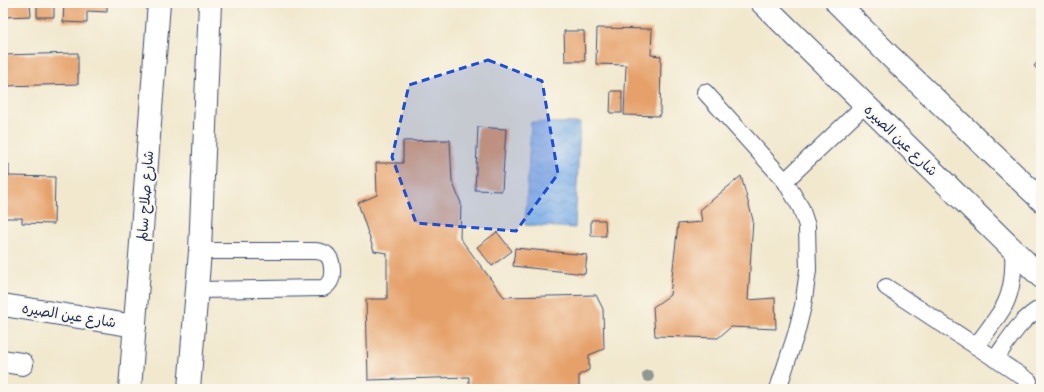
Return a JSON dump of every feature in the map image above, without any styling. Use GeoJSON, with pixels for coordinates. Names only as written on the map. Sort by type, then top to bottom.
{"type":"FeatureCollection","features":[{"type":"Feature","properties":{"kind":"main road","name":"شارع صلاح سالم"},"geometry":{"type":"LineString","coordinates":[[130,389],[159,3]]}},
{"type":"Feature","properties":{"kind":"main road"},"geometry":{"type":"LineString","coordinates":[[189,389],[200,251],[210,3]]}},
{"type":"Feature","properties":{"kind":"main road","name":"شارع عين الصيره"},"geometry":{"type":"LineString","coordinates":[[762,3],[1041,278]]}},
{"type":"Feature","properties":{"kind":"main road"},"geometry":{"type":"LineString","coordinates":[[837,3],[897,63],[1041,200]]}},
{"type":"Feature","properties":{"kind":"main road","name":"شارع عين الصيره"},"geometry":{"type":"LineString","coordinates":[[3,305],[135,326]]}},
{"type":"Feature","properties":{"kind":"lane"},"geometry":{"type":"LineString","coordinates":[[705,92],[786,181],[801,208],[807,226],[808,270],[803,306],[796,334],[778,389]]}},
{"type":"Feature","properties":{"kind":"lane"},"geometry":{"type":"LineString","coordinates":[[786,181],[865,105]]}},
{"type":"Feature","properties":{"kind":"lane"},"geometry":{"type":"LineString","coordinates":[[976,346],[1004,307],[1012,281],[1014,266],[1013,250]]}},
{"type":"Feature","properties":{"kind":"lane"},"geometry":{"type":"LineString","coordinates":[[197,290],[323,288],[332,279],[332,263],[324,252],[200,251]]}},
{"type":"Feature","properties":{"kind":"lane"},"geometry":{"type":"LineString","coordinates":[[886,287],[1029,381]]}},
{"type":"Feature","properties":{"kind":"lane"},"geometry":{"type":"LineString","coordinates":[[995,359],[1022,322],[1031,313],[1041,308]]}},
{"type":"Feature","properties":{"kind":"highlighted area"},"geometry":{"type":"Polygon","coordinates":[[[488,60],[542,81],[558,174],[516,231],[416,223],[392,157],[409,85],[488,60]]]}},
{"type":"Feature","properties":{"kind":"water"},"geometry":{"type":"Polygon","coordinates":[[[531,122],[580,123],[575,228],[525,225],[531,122]]]}},
{"type":"Feature","properties":{"kind":"building"},"geometry":{"type":"Polygon","coordinates":[[[3,3],[30,3],[31,16],[3,17],[3,3]]]}},
{"type":"Feature","properties":{"kind":"building"},"geometry":{"type":"Polygon","coordinates":[[[37,3],[54,3],[54,17],[37,17],[37,3]]]}},
{"type":"Feature","properties":{"kind":"building"},"geometry":{"type":"Polygon","coordinates":[[[64,3],[107,3],[107,12],[87,11],[87,23],[63,22],[64,3]]]}},
{"type":"Feature","properties":{"kind":"building"},"geometry":{"type":"Polygon","coordinates":[[[597,28],[652,29],[651,55],[661,56],[660,116],[624,115],[626,65],[596,64],[597,28]]]}},
{"type":"Feature","properties":{"kind":"building"},"geometry":{"type":"Polygon","coordinates":[[[564,31],[584,31],[585,61],[565,61],[564,31]]]}},
{"type":"Feature","properties":{"kind":"building"},"geometry":{"type":"Polygon","coordinates":[[[78,53],[78,84],[3,86],[3,55],[78,53]]]}},
{"type":"Feature","properties":{"kind":"building"},"geometry":{"type":"Polygon","coordinates":[[[1041,58],[1041,72],[1034,66],[1041,58]]]}},
{"type":"Feature","properties":{"kind":"building"},"geometry":{"type":"Polygon","coordinates":[[[611,91],[622,91],[622,113],[610,113],[611,91]]]}},
{"type":"Feature","properties":{"kind":"building"},"geometry":{"type":"Polygon","coordinates":[[[478,127],[506,129],[502,191],[475,190],[478,127]]]}},
{"type":"Feature","properties":{"kind":"building"},"geometry":{"type":"Polygon","coordinates":[[[450,140],[452,181],[461,203],[460,238],[504,297],[596,295],[603,309],[604,349],[589,355],[589,370],[579,375],[579,389],[469,389],[469,377],[368,380],[366,299],[387,299],[387,253],[374,251],[358,203],[377,195],[376,163],[403,163],[403,141],[450,140]]]}},
{"type":"Feature","properties":{"kind":"building"},"geometry":{"type":"Polygon","coordinates":[[[3,164],[9,164],[9,176],[55,177],[54,224],[22,223],[22,218],[3,218],[3,164]]]}},
{"type":"Feature","properties":{"kind":"building"},"geometry":{"type":"Polygon","coordinates":[[[741,176],[753,220],[748,300],[775,298],[776,329],[731,327],[718,338],[655,336],[653,307],[670,295],[678,224],[702,222],[700,210],[741,176]]]}},
{"type":"Feature","properties":{"kind":"building"},"geometry":{"type":"Polygon","coordinates":[[[591,220],[605,220],[606,236],[591,236],[591,220]]]}},
{"type":"Feature","properties":{"kind":"building"},"geometry":{"type":"Polygon","coordinates":[[[497,232],[512,251],[492,266],[477,247],[497,232]]]}},
{"type":"Feature","properties":{"kind":"building"},"geometry":{"type":"Polygon","coordinates":[[[515,248],[587,255],[585,274],[513,266],[515,248]]]}}]}
